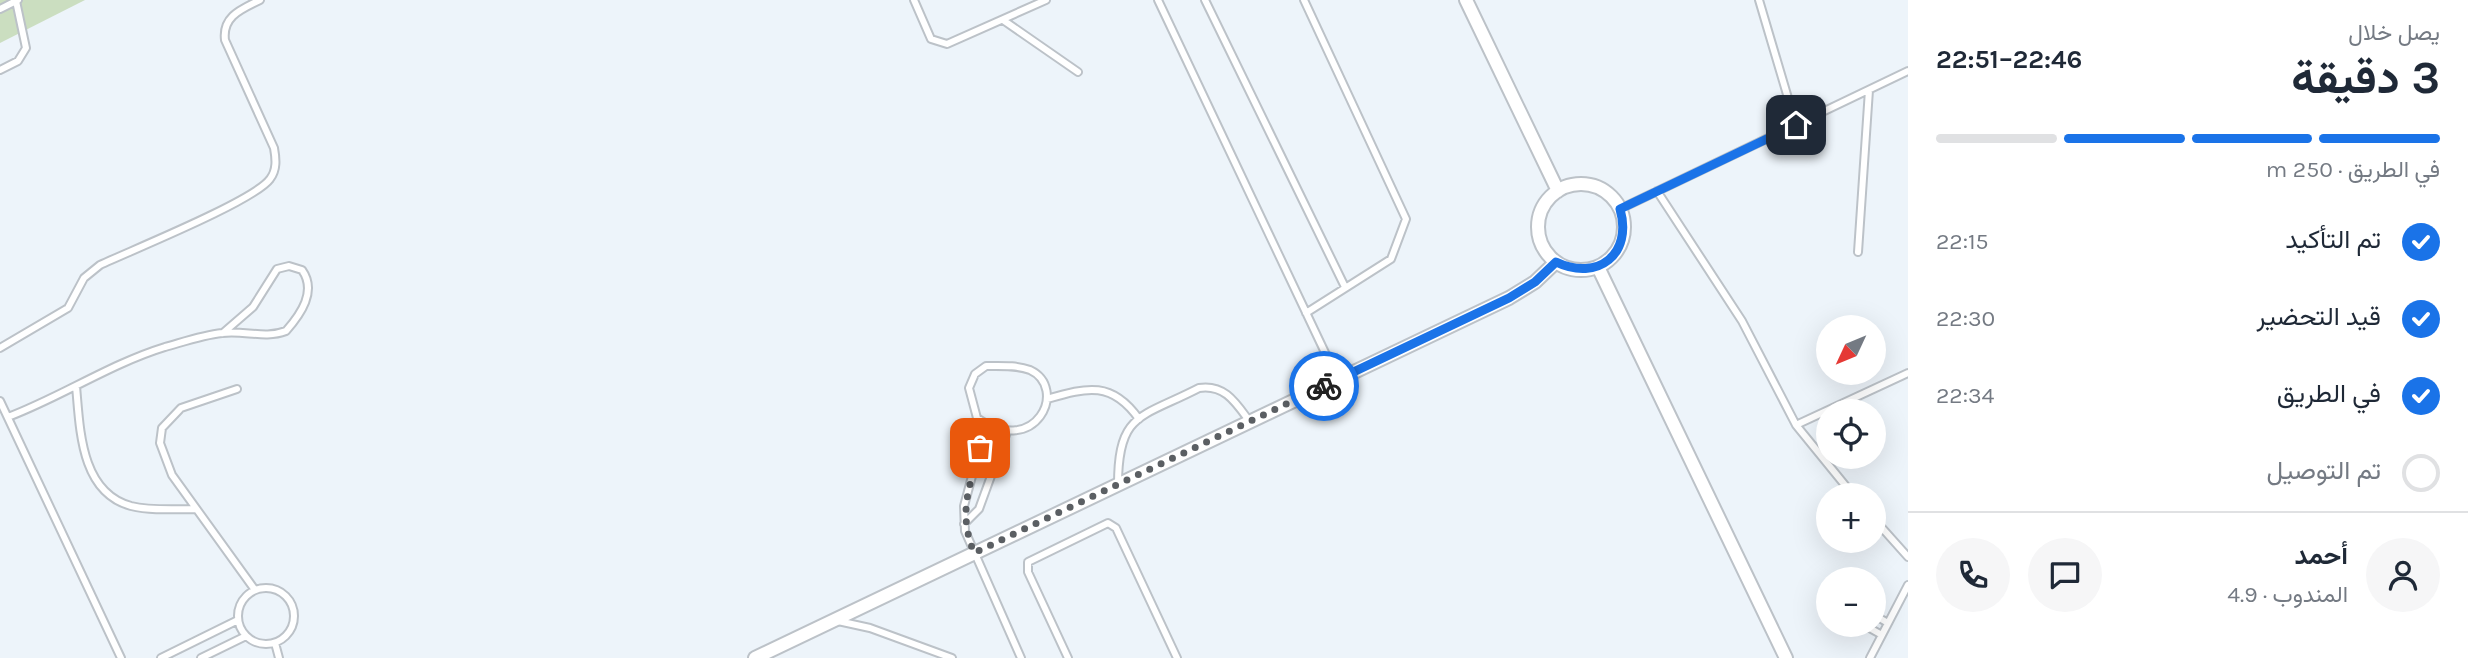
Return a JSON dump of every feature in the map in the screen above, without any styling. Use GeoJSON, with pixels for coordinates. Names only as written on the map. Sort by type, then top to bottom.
{"type":"FeatureCollection","features":[{"type":"Feature","properties":{"kind":"street"},"geometry":{"type":"LineString","coordinates":[[1466,0],[1558,191]]}},
{"type":"Feature","properties":{"kind":"street"},"geometry":{"type":"LineString","coordinates":[[1587,184],[1601,189],[1620,209],[1623,236],[1618,249],[1598,267],[1584,270],[1556,262],[1543,246],[1538,225],[1541,211],[1558,191],[1573,185],[1587,184]]}},
{"type":"Feature","properties":{"kind":"street"},"geometry":{"type":"LineString","coordinates":[[755,658],[1509,298],[1535,282],[1556,262]]}},
{"type":"Feature","properties":{"kind":"street"},"geometry":{"type":"LineString","coordinates":[[1598,267],[1786,658]]}},
{"type":"Feature","properties":{"kind":"lane"},"geometry":{"type":"LineString","coordinates":[[0,9],[17,0],[26,48],[18,61],[0,70]]}},
{"type":"Feature","properties":{"kind":"lane"},"geometry":{"type":"LineString","coordinates":[[0,348],[68,308],[85,278],[100,265],[250,195],[261,189],[272,177],[276,163],[274,148],[225,40],[224,29],[231,16],[260,0]]}},
{"type":"Feature","properties":{"kind":"lane"},"geometry":{"type":"LineString","coordinates":[[914,0],[928,33],[938,43],[947,44],[1046,0]]}},
{"type":"Feature","properties":{"kind":"lane"},"geometry":{"type":"LineString","coordinates":[[1158,0],[1338,380]]}},
{"type":"Feature","properties":{"kind":"lane"},"geometry":{"type":"LineString","coordinates":[[1205,0],[1345,287]]}},
{"type":"Feature","properties":{"kind":"lane"},"geometry":{"type":"LineString","coordinates":[[1304,0],[1406,219],[1391,259],[1306,313]]}},
{"type":"Feature","properties":{"kind":"lane"},"geometry":{"type":"LineString","coordinates":[[1759,0],[1796,125]]}},
{"type":"Feature","properties":{"kind":"lane"},"geometry":{"type":"LineString","coordinates":[[1003,20],[1078,72]]}},
{"type":"Feature","properties":{"kind":"lane"},"geometry":{"type":"LineString","coordinates":[[1620,209],[1908,71]]}},
{"type":"Feature","properties":{"kind":"lane"},"geometry":{"type":"LineString","coordinates":[[1858,252],[1869,90]]}},
{"type":"Feature","properties":{"kind":"lane"},"geometry":{"type":"LineString","coordinates":[[1657,191],[1742,321],[1796,425],[1843,483]]}},
{"type":"Feature","properties":{"kind":"lane"},"geometry":{"type":"LineString","coordinates":[[8,417],[46,403],[136,357],[223,333],[268,335],[286,331],[308,294],[309,284],[302,271],[289,266],[277,269],[253,307],[223,333]]}},
{"type":"Feature","properties":{"kind":"lane"},"geometry":{"type":"LineString","coordinates":[[986,366],[1018,367],[1033,371],[1045,383],[1048,399],[1037,422],[1023,431],[1007,432],[977,418],[969,388],[975,374],[986,366]]}},
{"type":"Feature","properties":{"kind":"lane"},"geometry":{"type":"LineString","coordinates":[[1796,425],[1908,373]]}},
{"type":"Feature","properties":{"kind":"lane"},"geometry":{"type":"LineString","coordinates":[[76,386],[81,440],[98,483],[113,498],[128,505],[145,509],[196,509]]}},
{"type":"Feature","properties":{"kind":"lane"},"geometry":{"type":"LineString","coordinates":[[1118,485],[1121,440],[1129,426],[1199,388],[1209,387],[1228,394],[1250,422]]}},
{"type":"Feature","properties":{"kind":"lane"},"geometry":{"type":"LineString","coordinates":[[1048,399],[1086,388],[1105,391],[1118,396],[1139,419]]}},
{"type":"Feature","properties":{"kind":"lane"},"geometry":{"type":"LineString","coordinates":[[237,389],[181,408],[162,428],[160,443],[172,475],[255,590]]}},
{"type":"Feature","properties":{"kind":"lane"},"geometry":{"type":"LineString","coordinates":[[0,401],[121,658]]}},
{"type":"Feature","properties":{"kind":"lane"},"geometry":{"type":"LineString","coordinates":[[986,424],[964,506],[964,524],[974,553],[1021,658]]}},
{"type":"Feature","properties":{"kind":"lane"},"geometry":{"type":"LineString","coordinates":[[964,524],[979,509],[1007,432]]}},
{"type":"Feature","properties":{"kind":"lane"},"geometry":{"type":"LineString","coordinates":[[1068,658],[1028,572],[1028,562],[1108,523],[1116,528],[1177,658]]}},
{"type":"Feature","properties":{"kind":"lane"},"geometry":{"type":"LineString","coordinates":[[1886,532],[1908,557]]}},
{"type":"Feature","properties":{"kind":"lane"},"geometry":{"type":"LineString","coordinates":[[1886,627],[1908,585]]}},
{"type":"Feature","properties":{"kind":"lane"},"geometry":{"type":"LineString","coordinates":[[255,590],[277,590],[292,606],[292,627],[286,636],[275,643],[255,642],[246,636],[238,620],[242,602],[255,590]]}},
{"type":"Feature","properties":{"kind":"lane"},"geometry":{"type":"LineString","coordinates":[[161,658],[238,620]]}},
{"type":"Feature","properties":{"kind":"lane"},"geometry":{"type":"LineString","coordinates":[[834,620],[870,628],[952,658]]}},
{"type":"Feature","properties":{"kind":"lane"},"geometry":{"type":"LineString","coordinates":[[201,658],[246,636]]}},
{"type":"Feature","properties":{"kind":"lane"},"geometry":{"type":"LineString","coordinates":[[1870,658],[1881,637]]}},
{"type":"Feature","properties":{"kind":"lane"},"geometry":{"type":"LineString","coordinates":[[275,643],[279,658]]}},
{"type":"Feature","properties":{"kind":"green space"},"geometry":{"type":"Polygon","coordinates":[[[0,0],[85,0],[0,43],[0,0]]]}},
{"type":"Feature","properties":{"kind":"way so far"},"geometry":{"type":"LineString","coordinates":[[980,448],[964,506],[965,531],[974,553],[1324,386]]}},
{"type":"Feature","properties":{"kind":"route"},"geometry":{"type":"LineString","coordinates":[[1324,386],[1509,298],[1535,282],[1556,262],[1569,268],[1584,270],[1598,267],[1609,260],[1618,249],[1623,236],[1624,223],[1620,209],[1796,125]]}}]}
